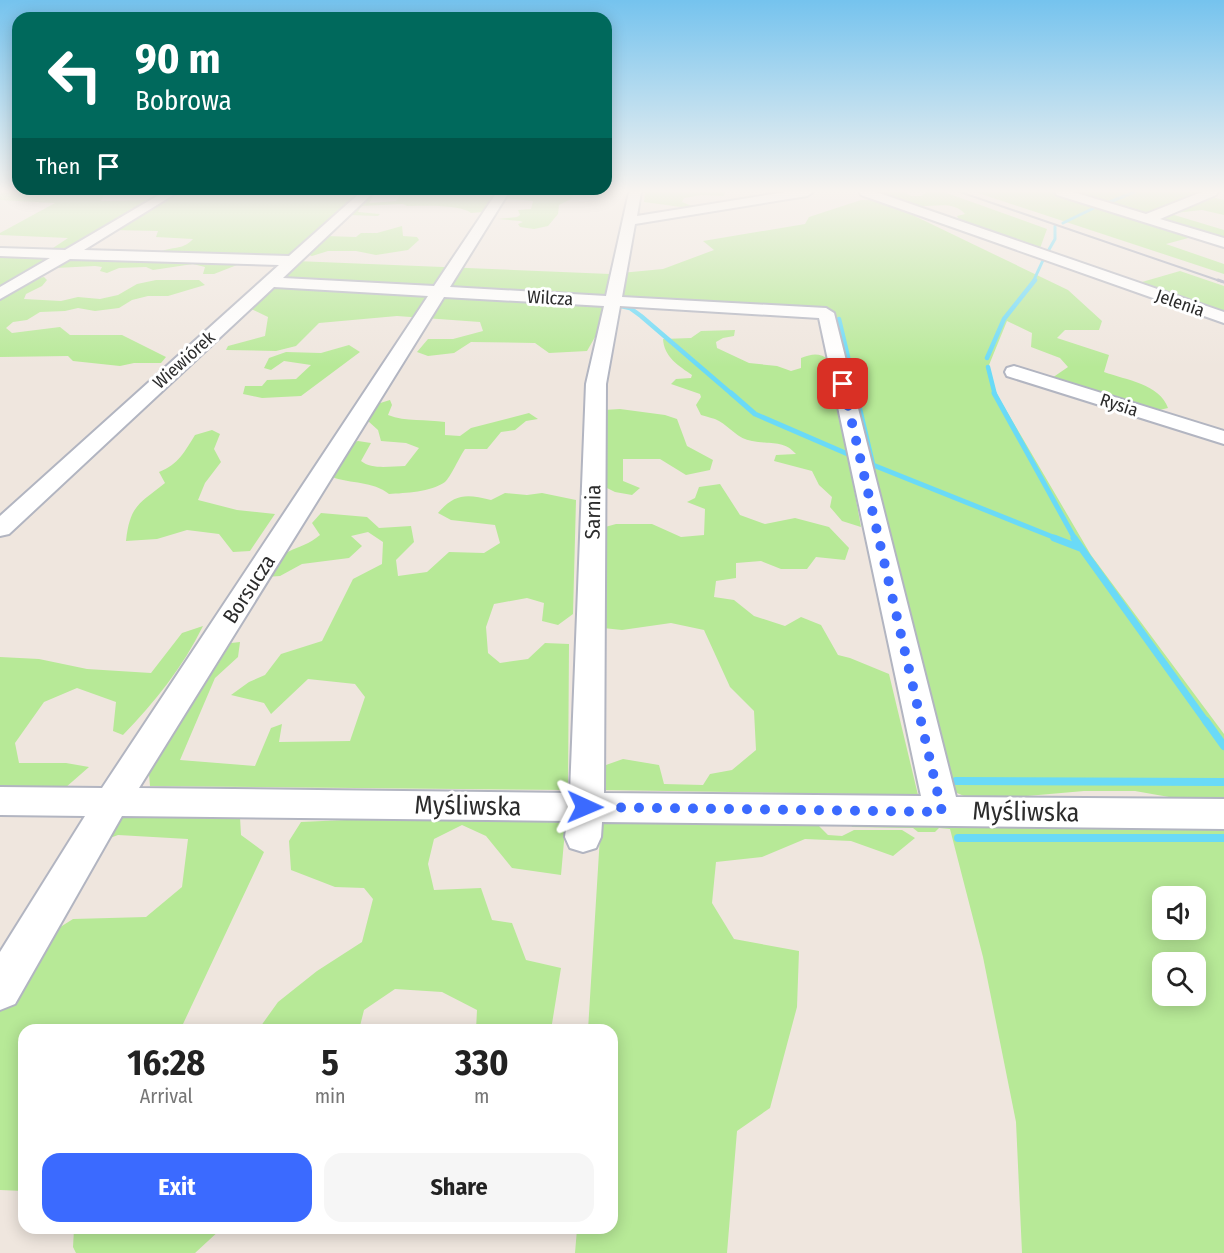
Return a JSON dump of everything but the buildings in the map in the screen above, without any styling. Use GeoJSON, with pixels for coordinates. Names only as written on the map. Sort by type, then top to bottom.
{"type":"FeatureCollection","features":[{"type":"Feature","properties":{"kind":"street"},"geometry":{"type":"LineString","coordinates":[[0,294],[73,250]]}},
{"type":"Feature","properties":{"kind":"street","name":"Wiewiórek"},"geometry":{"type":"LineString","coordinates":[[0,529],[304,250]]}},
{"type":"Feature","properties":{"kind":"street","name":"Borsucza"},"geometry":{"type":"LineString","coordinates":[[0,990],[112,802],[466,250]]}},
{"type":"Feature","properties":{"kind":"street","name":"Sarnia"},"geometry":{"type":"LineString","coordinates":[[584,822],[596,391],[623,250]]}},
{"type":"Feature","properties":{"kind":"street","name":"Jelenia"},"geometry":{"type":"LineString","coordinates":[[1031,250],[1224,318]]}},
{"type":"Feature","properties":{"kind":"street"},"geometry":{"type":"LineString","coordinates":[[0,252],[293,261]]}},
{"type":"Feature","properties":{"kind":"street","name":"Wilcza"},"geometry":{"type":"LineString","coordinates":[[269,282],[826,313],[942,812]]}},
{"type":"Feature","properties":{"kind":"street","name":"Rysia"},"geometry":{"type":"LineString","coordinates":[[1014,372],[1224,438]]}},
{"type":"Feature","properties":{"kind":"street","name":"Myśliwska"},"geometry":{"type":"LineString","coordinates":[[0,801],[112,802],[584,822],[942,812],[1224,814]]}},
{"type":"Feature","properties":{"kind":"green space"},"geometry":{"type":"Polygon","coordinates":[[[165,250],[297,250],[288,259],[156,254],[165,250]]]}},
{"type":"Feature","properties":{"kind":"green space"},"geometry":{"type":"Polygon","coordinates":[[[310,250],[405,250],[376,255],[356,251],[328,251],[312,256],[306,254],[310,250]]]}},
{"type":"Feature","properties":{"kind":"green space"},"geometry":{"type":"Polygon","coordinates":[[[713,250],[986,250],[1068,290],[1102,321],[1099,330],[1065,330],[1057,338],[1109,355],[1104,372],[1150,388],[1158,393],[1168,408],[1155,411],[1052,378],[1068,367],[1060,358],[1031,347],[1032,333],[1007,321],[989,365],[996,393],[1091,555],[1224,734],[1224,799],[1169,797],[1135,791],[1084,791],[1027,796],[964,796],[957,793],[829,314],[609,300],[602,325],[587,351],[549,353],[535,343],[471,342],[454,353],[428,356],[417,352],[428,339],[453,339],[483,331],[480,322],[397,316],[319,323],[296,346],[276,351],[226,350],[228,346],[265,336],[268,317],[247,307],[296,261],[610,274],[663,269],[713,250]]]}},
{"type":"Feature","properties":{"kind":"green space"},"geometry":{"type":"Polygon","coordinates":[[[1153,250],[1185,250],[1224,264],[1224,274],[1153,250]]]}},
{"type":"Feature","properties":{"kind":"green space"},"geometry":{"type":"Polygon","coordinates":[[[0,255],[49,259],[0,287],[0,255]]]}},
{"type":"Feature","properties":{"kind":"green space"},"geometry":{"type":"Polygon","coordinates":[[[68,258],[242,263],[214,274],[203,274],[205,267],[193,264],[153,270],[146,267],[119,268],[107,273],[100,271],[102,267],[95,266],[55,268],[68,258]]]}},
{"type":"Feature","properties":{"kind":"green space"},"geometry":{"type":"Polygon","coordinates":[[[1180,271],[1224,286],[1224,316],[1135,284],[1180,271]]]}},
{"type":"Feature","properties":{"kind":"green space"},"geometry":{"type":"Polygon","coordinates":[[[44,277],[47,280],[42,286],[26,294],[24,299],[61,301],[78,297],[100,299],[118,295],[137,284],[156,280],[199,280],[205,285],[168,296],[148,296],[132,300],[119,308],[95,311],[78,308],[40,312],[27,320],[13,322],[6,328],[12,333],[60,327],[70,335],[122,335],[166,357],[161,363],[134,363],[120,366],[73,361],[68,356],[0,357],[0,300],[34,279],[44,277]]]}},
{"type":"Feature","properties":{"kind":"green space"},"geometry":{"type":"Polygon","coordinates":[[[735,330],[734,336],[716,342],[717,348],[749,363],[777,366],[791,371],[801,368],[801,358],[809,355],[816,354],[830,360],[861,527],[842,521],[830,507],[832,497],[819,485],[812,471],[774,461],[776,455],[796,454],[791,449],[781,444],[742,438],[719,421],[701,415],[696,405],[701,397],[700,394],[671,384],[676,379],[691,378],[692,375],[669,356],[663,339],[691,338],[701,331],[735,330]]]}},
{"type":"Feature","properties":{"kind":"green space"},"geometry":{"type":"Polygon","coordinates":[[[349,345],[360,352],[301,396],[262,398],[243,394],[245,386],[262,386],[267,380],[296,379],[311,365],[284,361],[271,370],[264,368],[269,358],[286,352],[321,353],[349,345]]]}},
{"type":"Feature","properties":{"kind":"green space"},"geometry":{"type":"Polygon","coordinates":[[[390,400],[392,405],[388,415],[445,422],[445,435],[460,436],[471,428],[529,413],[538,419],[526,421],[515,430],[501,432],[487,449],[465,449],[447,480],[433,488],[389,494],[376,487],[332,477],[348,444],[358,441],[371,443],[361,461],[371,466],[382,467],[405,466],[419,448],[406,443],[381,441],[378,430],[368,421],[377,404],[390,400]]]}},
{"type":"Feature","properties":{"kind":"green space"},"geometry":{"type":"Polygon","coordinates":[[[620,409],[665,415],[677,419],[687,446],[713,460],[710,470],[686,475],[660,459],[623,459],[623,481],[640,488],[632,495],[615,492],[601,485],[604,410],[620,409]]]}},
{"type":"Feature","properties":{"kind":"green space"},"geometry":{"type":"Polygon","coordinates":[[[212,430],[220,434],[214,449],[221,462],[205,483],[198,500],[237,510],[275,514],[250,551],[233,552],[219,534],[187,530],[157,539],[126,541],[130,520],[137,506],[165,483],[159,472],[176,461],[195,435],[212,430]]]}},
{"type":"Feature","properties":{"kind":"green space"},"geometry":{"type":"Polygon","coordinates":[[[720,484],[740,515],[765,524],[795,518],[829,527],[849,548],[845,560],[816,557],[807,569],[781,569],[761,561],[736,563],[736,578],[716,581],[714,597],[734,600],[754,616],[785,626],[801,617],[821,625],[838,655],[889,674],[918,795],[603,790],[606,765],[623,759],[659,765],[664,784],[703,785],[710,774],[732,770],[756,750],[754,711],[730,687],[704,630],[671,623],[622,630],[603,628],[598,529],[616,524],[652,524],[681,537],[704,535],[705,509],[687,502],[695,498],[699,487],[720,484]]]}},
{"type":"Feature","properties":{"kind":"green space"},"geometry":{"type":"Polygon","coordinates":[[[505,493],[527,495],[542,493],[576,500],[573,614],[558,625],[542,621],[544,603],[527,598],[494,604],[486,627],[488,653],[500,663],[528,659],[545,643],[569,644],[568,790],[150,786],[149,774],[231,643],[240,642],[238,657],[215,678],[180,760],[255,766],[271,728],[282,724],[279,742],[350,741],[365,697],[355,684],[308,679],[271,714],[264,703],[231,695],[249,682],[265,675],[281,654],[322,641],[353,579],[382,564],[383,542],[368,532],[351,536],[362,546],[349,558],[302,564],[280,576],[266,577],[276,560],[282,555],[320,535],[312,523],[321,513],[367,517],[379,528],[411,526],[414,542],[396,560],[398,576],[427,572],[449,552],[484,553],[500,543],[495,525],[451,520],[438,513],[450,502],[462,497],[491,500],[505,493]]]}},
{"type":"Feature","properties":{"kind":"green space"},"geometry":{"type":"Polygon","coordinates":[[[203,626],[187,656],[168,684],[123,735],[113,731],[116,702],[77,688],[44,702],[15,743],[19,763],[66,763],[89,767],[65,788],[0,788],[0,657],[39,659],[87,669],[151,673],[182,633],[203,626]]]}},
{"type":"Feature","properties":{"kind":"green space"},"geometry":{"type":"Polygon","coordinates":[[[107,813],[240,817],[241,835],[264,852],[183,1024],[18,1024],[18,1191],[0,1190],[0,1008],[46,936],[73,919],[146,917],[182,887],[188,839],[118,835],[91,845],[107,813]]]}},
{"type":"Feature","properties":{"kind":"green space"},"geometry":{"type":"Polygon","coordinates":[[[389,818],[566,819],[561,875],[512,868],[486,836],[462,825],[434,839],[428,864],[434,890],[481,888],[492,920],[512,923],[526,960],[561,968],[552,1024],[476,1024],[477,1010],[442,992],[395,989],[364,1010],[360,1024],[262,1024],[278,1002],[317,971],[362,942],[373,899],[364,888],[335,887],[291,870],[289,841],[301,822],[389,818]]]}},
{"type":"Feature","properties":{"kind":"green space"},"geometry":{"type":"Polygon","coordinates":[[[601,820],[809,823],[818,825],[828,835],[842,836],[854,830],[902,830],[915,838],[893,856],[851,841],[805,839],[762,857],[716,862],[712,903],[734,939],[799,951],[797,1007],[770,1108],[737,1131],[727,1253],[575,1253],[577,1234],[618,1234],[618,1024],[588,1024],[601,820]]]}},
{"type":"Feature","properties":{"kind":"green space"},"geometry":{"type":"Polygon","coordinates":[[[850,821],[1224,825],[1224,1253],[1022,1253],[1016,1122],[983,957],[950,829],[939,828],[935,832],[918,832],[913,828],[852,827],[850,821]]]}},
{"type":"Feature","properties":{"kind":"green space"},"geometry":{"type":"Polygon","coordinates":[[[74,1234],[216,1234],[195,1253],[76,1253],[73,1247],[74,1234]]]}},
{"type":"Feature","properties":{"kind":"waterway"},"geometry":{"type":"LineString","coordinates":[[1033,282],[1044,258]]}},
{"type":"Feature","properties":{"kind":"waterway"},"geometry":{"type":"LineString","coordinates":[[987,358],[1004,319],[1035,280]]}},
{"type":"Feature","properties":{"kind":"waterway"},"geometry":{"type":"LineString","coordinates":[[621,306],[630,308],[641,316],[733,395]]}},
{"type":"Feature","properties":{"kind":"waterway"},"geometry":{"type":"LineString","coordinates":[[839,319],[857,395]]}},
{"type":"Feature","properties":{"kind":"waterway"},"geometry":{"type":"LineString","coordinates":[[988,367],[995,395]]}},
{"type":"Feature","properties":{"kind":"waterway"},"geometry":{"type":"LineString","coordinates":[[731,393],[755,414],[850,455]]}},
{"type":"Feature","properties":{"kind":"waterway"},"geometry":{"type":"LineString","coordinates":[[856,393],[873,465],[1058,539]]}},
{"type":"Feature","properties":{"kind":"waterway"},"geometry":{"type":"LineString","coordinates":[[995,395],[1075,539]]}},
{"type":"Feature","properties":{"kind":"waterway"},"geometry":{"type":"LineString","coordinates":[[1054,538],[1080,548]]}},
{"type":"Feature","properties":{"kind":"waterway"},"geometry":{"type":"LineString","coordinates":[[1074,538],[1207,723]]}},
{"type":"Feature","properties":{"kind":"waterway"},"geometry":{"type":"LineString","coordinates":[[1206,721],[1224,746]]}},
{"type":"Feature","properties":{"kind":"waterway"},"geometry":{"type":"LineString","coordinates":[[956,781],[1224,782]]}},
{"type":"Feature","properties":{"kind":"waterway"},"geometry":{"type":"LineString","coordinates":[[958,838],[1224,838]]}},
{"type":"Feature","properties":{"kind":"railway"},"geometry":{"type":"LineString","coordinates":[[1131,250],[1223,282]]}},
{"type":"Feature","properties":{"kind":"railway"},"geometry":{"type":"LineString","coordinates":[[1218,280],[1224,282]]}},
{"type":"Feature","properties":{"kind":"route"},"geometry":{"type":"LineString","coordinates":[[585,807],[942,812],[843,384]]}}]}
